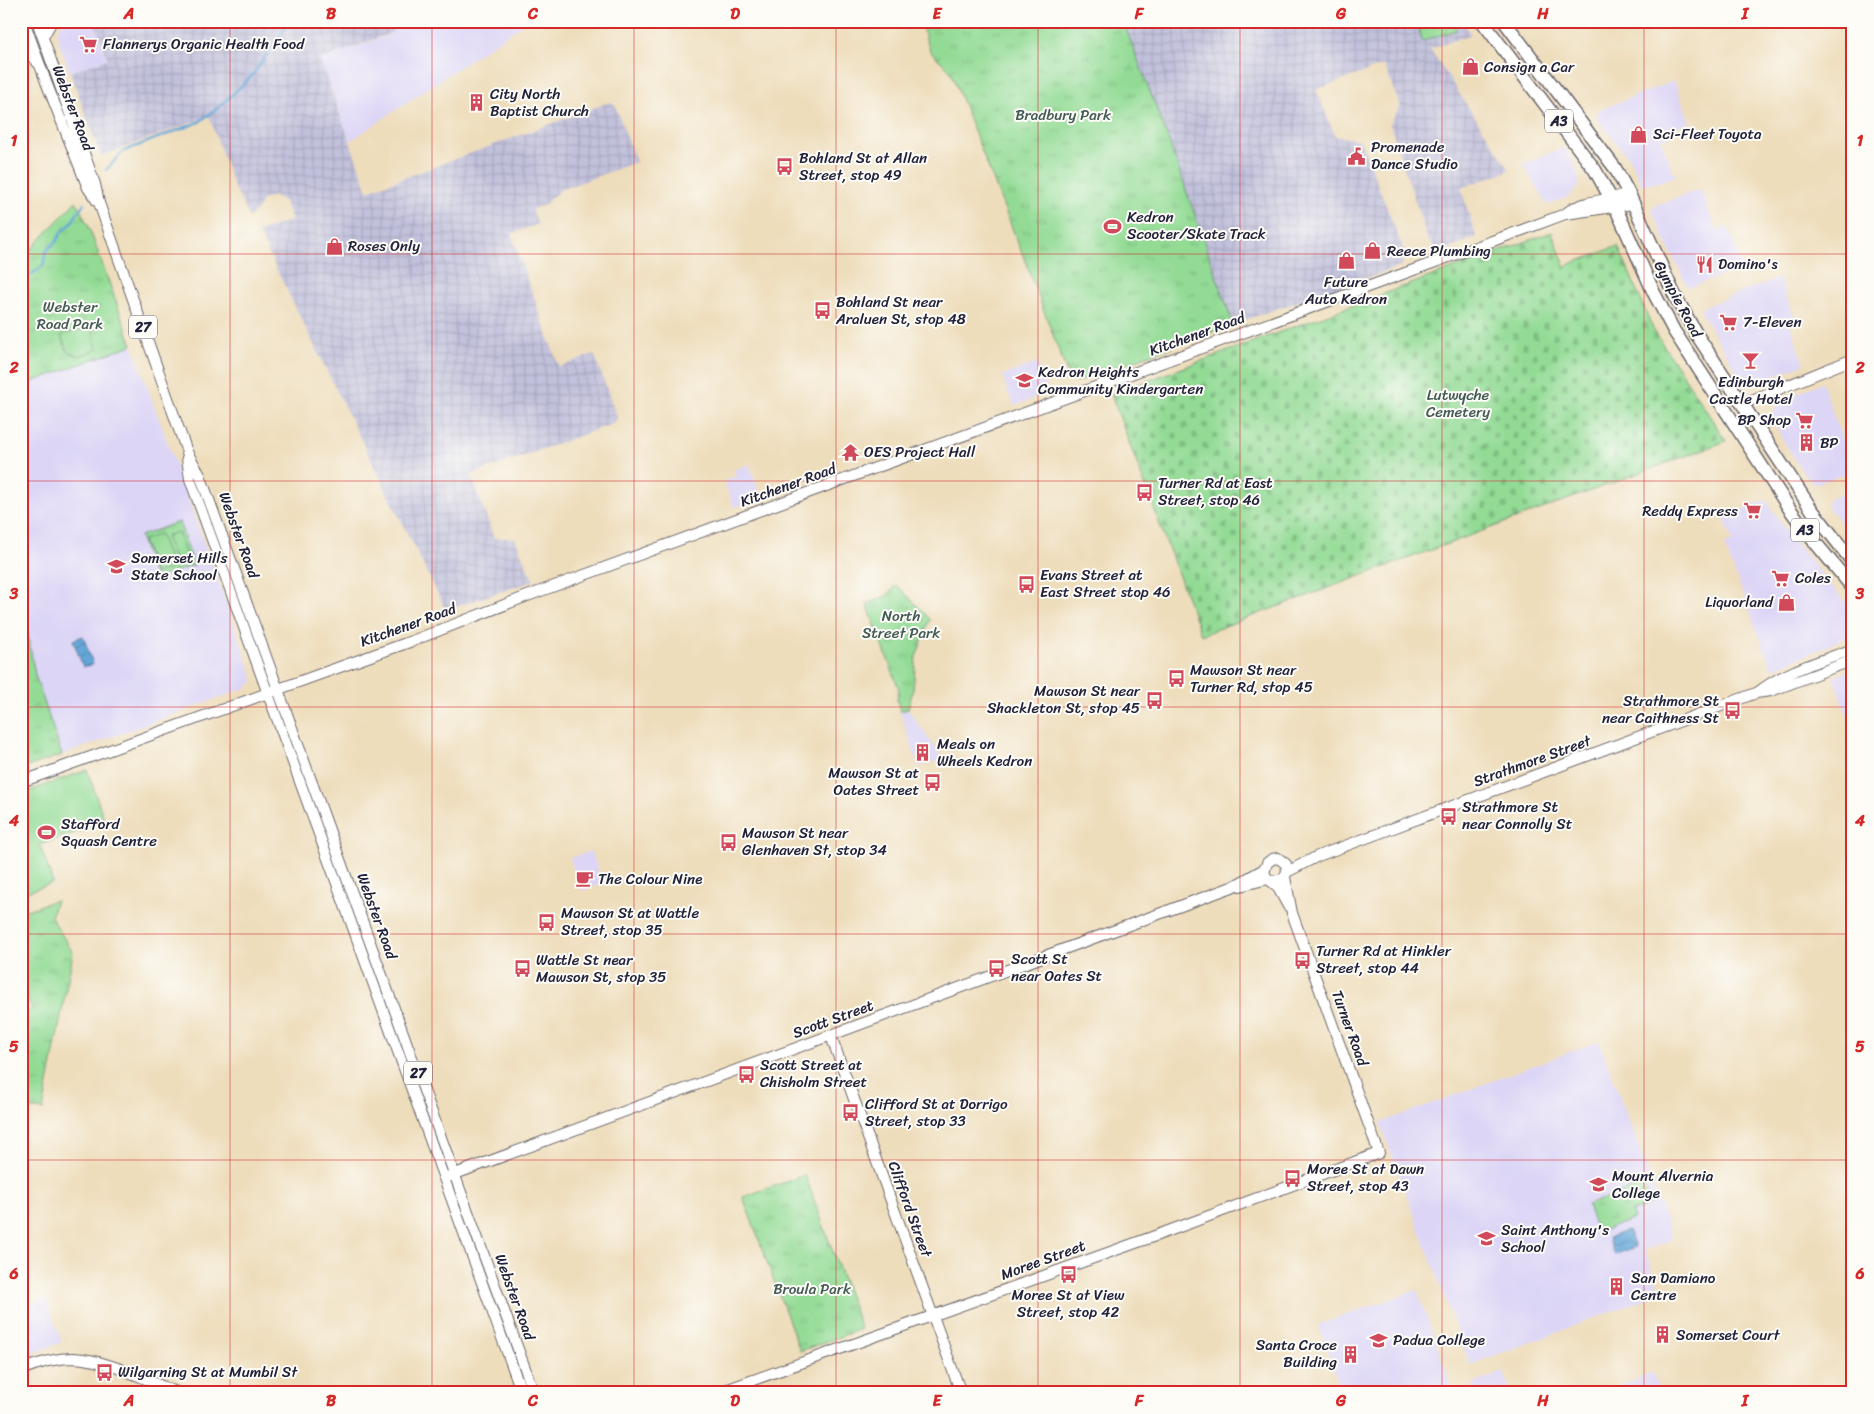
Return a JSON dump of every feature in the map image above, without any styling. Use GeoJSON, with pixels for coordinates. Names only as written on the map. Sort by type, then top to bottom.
{"type":"FeatureCollection","features":[{"type":"Feature","properties":{"kind":"highway","name":"Gympie Road"},"geometry":{"type":"LineString","coordinates":[[1482,21],[1595,170],[1613,202],[1654,293],[1679,339],[1790,508],[1809,535],[1853,588]]}},
{"type":"Feature","properties":{"kind":"highway","name":"Gympie Road"},"geometry":{"type":"LineString","coordinates":[[1504,21],[1609,158],[1631,199],[1679,304],[1812,510],[1853,562]]}},
{"type":"Feature","properties":{"kind":"street","name":"Webster Road"},"geometry":{"type":"LineString","coordinates":[[37,21],[96,184],[99,203],[187,452],[200,475],[279,688],[534,1393]]}},
{"type":"Feature","properties":{"kind":"street"},"geometry":{"type":"LineString","coordinates":[[43,37],[52,21]]}},
{"type":"Feature","properties":{"kind":"street","name":"Webster Road"},"geometry":{"type":"LineString","coordinates":[[25,23],[88,188],[99,203]]}},
{"type":"Feature","properties":{"kind":"street"},"geometry":{"type":"LineString","coordinates":[[21,46],[40,65]]}},
{"type":"Feature","properties":{"kind":"street","name":"Kitchener Road"},"geometry":{"type":"LineString","coordinates":[[21,782],[412,641],[548,588],[1565,214],[1631,199]]}},
{"type":"Feature","properties":{"kind":"street"},"geometry":{"type":"LineString","coordinates":[[1742,404],[1853,359]]}},
{"type":"Feature","properties":{"kind":"street","name":"Webster Road"},"geometry":{"type":"LineString","coordinates":[[187,452],[190,478],[522,1393]]}},
{"type":"Feature","properties":{"kind":"street","name":"Strathmore Street"},"geometry":{"type":"LineString","coordinates":[[1756,693],[1767,684],[1793,672],[1853,649]]}},
{"type":"Feature","properties":{"kind":"street","name":"Strathmore Street"},"geometry":{"type":"LineString","coordinates":[[1286,875],[1318,856],[1756,693],[1770,691],[1853,660]]}},
{"type":"Feature","properties":{"kind":"street","name":"Strathmore Street"},"geometry":{"type":"LineString","coordinates":[[1284,861],[1318,856]]}},
{"type":"Feature","properties":{"kind":"street"},"geometry":{"type":"LineString","coordinates":[[1284,861],[1278,858],[1272,859],[1267,863],[1268,876],[1280,881],[1286,875]]}},
{"type":"Feature","properties":{"kind":"street","name":"Turner Road"},"geometry":{"type":"LineString","coordinates":[[1284,861],[1286,864],[1292,913],[1379,1153]]}},
{"type":"Feature","properties":{"kind":"street","name":"Scott Street"},"geometry":{"type":"LineString","coordinates":[[444,1178],[1232,887],[1268,876]]}},
{"type":"Feature","properties":{"kind":"street","name":"Turner Road"},"geometry":{"type":"LineString","coordinates":[[1268,876],[1292,913]]}},
{"type":"Feature","properties":{"kind":"street","name":"Clifford Street"},"geometry":{"type":"LineString","coordinates":[[831,1036],[961,1393]]}},
{"type":"Feature","properties":{"kind":"street","name":"Moree Street"},"geometry":{"type":"LineString","coordinates":[[717,1393],[932,1314],[1155,1236],[1379,1153]]}},
{"type":"Feature","properties":{"kind":"street"},"geometry":{"type":"LineString","coordinates":[[21,1370],[49,1360],[81,1359],[109,1366],[179,1393]]}},
{"type":"Feature","properties":{"kind":"shaded area"},"geometry":{"type":"Polygon","coordinates":[[[64,21],[94,21],[108,59],[70,72],[59,43],[57,31],[64,21]]]}},
{"type":"Feature","properties":{"kind":"shaded area"},"geometry":{"type":"Polygon","coordinates":[[[94,21],[389,21],[393,32],[320,60],[368,191],[610,102],[615,105],[636,162],[560,190],[544,205],[532,209],[538,224],[511,234],[559,367],[594,354],[617,417],[615,423],[471,475],[494,538],[515,538],[534,581],[454,607],[447,613],[258,232],[292,220],[284,201],[274,196],[262,200],[258,209],[249,217],[233,185],[209,116],[101,156],[70,72],[108,59],[94,21]]]}},
{"type":"Feature","properties":{"kind":"shaded area"},"geometry":{"type":"Polygon","coordinates":[[[389,21],[522,21],[523,24],[350,141],[320,60],[393,33],[389,21]]]}},
{"type":"Feature","properties":{"kind":"shaded area"},"geometry":{"type":"Polygon","coordinates":[[[1123,21],[1461,21],[1471,34],[1430,49],[1510,170],[1461,188],[1476,237],[1441,252],[1428,241],[1390,124],[1400,106],[1384,65],[1316,90],[1335,136],[1360,140],[1404,251],[1402,266],[1233,324],[1170,144],[1123,21]]]}},
{"type":"Feature","properties":{"kind":"shaded area","name":"Sci-Fleet Toyota"},"geometry":{"type":"Polygon","coordinates":[[[1674,81],[1690,122],[1667,131],[1668,137],[1661,139],[1672,170],[1677,176],[1642,185],[1631,161],[1598,120],[1597,115],[1599,110],[1674,81]]]}},
{"type":"Feature","properties":{"kind":"shaded area"},"geometry":{"type":"Polygon","coordinates":[[[1565,147],[1578,172],[1579,186],[1568,197],[1547,205],[1523,164],[1565,147]]]}},
{"type":"Feature","properties":{"kind":"shaded area"},"geometry":{"type":"Polygon","coordinates":[[[1701,189],[1716,231],[1728,227],[1743,268],[1690,287],[1687,285],[1670,251],[1652,210],[1654,206],[1701,189]]]}},
{"type":"Feature","properties":{"kind":"shaded area"},"geometry":{"type":"Polygon","coordinates":[[[1779,278],[1795,319],[1789,322],[1804,364],[1752,384],[1742,380],[1700,311],[1703,307],[1779,278]]]}},
{"type":"Feature","properties":{"kind":"shaded area","name":"Somerset Hills State School"},"geometry":{"type":"Polygon","coordinates":[[[132,345],[253,681],[246,688],[62,755],[35,675],[21,596],[21,386],[132,345]]]}},
{"type":"Feature","properties":{"kind":"shaded area","name":"Kedron Heights Community Kindergarten"},"geometry":{"type":"Polygon","coordinates":[[[1037,363],[1046,385],[1045,391],[1042,395],[1014,406],[1002,376],[1037,363]]]}},
{"type":"Feature","properties":{"kind":"shaded area"},"geometry":{"type":"Polygon","coordinates":[[[1822,382],[1853,471],[1816,484],[1811,482],[1798,465],[1775,426],[1772,417],[1776,406],[1784,400],[1822,382]]]}},
{"type":"Feature","properties":{"kind":"shaded area"},"geometry":{"type":"Polygon","coordinates":[[[749,464],[761,498],[734,508],[724,481],[737,476],[734,470],[749,464]]]}},
{"type":"Feature","properties":{"kind":"shaded area"},"geometry":{"type":"Polygon","coordinates":[[[1853,490],[1853,538],[1826,505],[1830,498],[1853,490]]]}},
{"type":"Feature","properties":{"kind":"shaded area"},"geometry":{"type":"Polygon","coordinates":[[[1766,500],[1788,534],[1853,611],[1853,635],[1772,669],[1724,545],[1733,541],[1723,517],[1766,500]]]}},
{"type":"Feature","properties":{"kind":"shaded area"},"geometry":{"type":"Polygon","coordinates":[[[1853,669],[1853,712],[1847,714],[1833,677],[1853,669]]]}},
{"type":"Feature","properties":{"kind":"shaded area"},"geometry":{"type":"Polygon","coordinates":[[[908,709],[943,759],[919,767],[900,711],[908,709]]]}},
{"type":"Feature","properties":{"kind":"shaded area"},"geometry":{"type":"Polygon","coordinates":[[[591,851],[603,883],[581,891],[570,858],[591,851]]]}},
{"type":"Feature","properties":{"kind":"shaded area"},"geometry":{"type":"Polygon","coordinates":[[[1599,1041],[1673,1239],[1645,1250],[1661,1293],[1470,1365],[1380,1123],[1599,1041]]]}},
{"type":"Feature","properties":{"kind":"shaded area","name":"Padua College"},"geometry":{"type":"Polygon","coordinates":[[[1417,1290],[1454,1393],[1306,1393],[1338,1381],[1318,1325],[1417,1290]]]}},
{"type":"Feature","properties":{"kind":"shaded area"},"geometry":{"type":"Polygon","coordinates":[[[46,1298],[62,1342],[21,1358],[21,1308],[46,1298]]]}},
{"type":"Feature","properties":{"kind":"shaded area","name":"Padua College"},"geometry":{"type":"Polygon","coordinates":[[[1504,1372],[1511,1393],[1475,1393],[1473,1387],[1475,1383],[1504,1372]]]}},
{"type":"Feature","properties":{"kind":"shaded area"},"geometry":{"type":"Polygon","coordinates":[[[1653,1373],[1660,1393],[1599,1393],[1653,1373]]]}},
{"type":"Feature","properties":{"kind":"green space","name":"Bradbury Park"},"geometry":{"type":"Polygon","coordinates":[[[920,21],[1123,21],[1170,144],[1233,324],[1077,382],[1072,381],[1068,375],[950,70],[930,51],[920,21]]]}},
{"type":"Feature","properties":{"kind":"green space"},"geometry":{"type":"Polygon","coordinates":[[[1415,21],[1450,21],[1457,30],[1422,41],[1415,21]]]}},
{"type":"Feature","properties":{"kind":"green space","name":"Webster Road Park"},"geometry":{"type":"Polygon","coordinates":[[[76,201],[88,225],[132,345],[21,386],[21,260],[76,201]]]}},
{"type":"Feature","properties":{"kind":"green space","name":"Lutwyche Cemetery"},"geometry":{"type":"Polygon","coordinates":[[[1552,232],[1565,266],[1618,246],[1654,331],[1726,441],[1201,635],[1111,394],[1552,232]]]}},
{"type":"Feature","properties":{"kind":"green space"},"geometry":{"type":"Polygon","coordinates":[[[91,325],[97,349],[80,356],[68,352],[61,336],[91,325]]]}},
{"type":"Feature","properties":{"kind":"green space"},"geometry":{"type":"Polygon","coordinates":[[[179,522],[194,565],[155,579],[140,536],[179,522]]]}},
{"type":"Feature","properties":{"kind":"green space"},"geometry":{"type":"Polygon","coordinates":[[[178,532],[187,558],[175,562],[166,536],[178,532]]]}},
{"type":"Feature","properties":{"kind":"green space"},"geometry":{"type":"Polygon","coordinates":[[[160,534],[172,568],[155,574],[143,540],[160,534]]]}},
{"type":"Feature","properties":{"kind":"green space","name":"North Street Park"},"geometry":{"type":"Polygon","coordinates":[[[897,585],[930,619],[916,657],[913,689],[908,709],[900,711],[897,699],[899,689],[867,604],[886,596],[897,585]]]}},
{"type":"Feature","properties":{"kind":"green space"},"geometry":{"type":"Polygon","coordinates":[[[21,596],[35,675],[62,755],[21,769],[21,596]]]}},
{"type":"Feature","properties":{"kind":"green space","name":"Stafford Squash Centre"},"geometry":{"type":"Polygon","coordinates":[[[87,770],[105,822],[40,845],[53,883],[21,894],[21,794],[87,770]]]}},
{"type":"Feature","properties":{"kind":"green space"},"geometry":{"type":"Polygon","coordinates":[[[56,900],[51,917],[73,953],[43,1110],[21,1108],[21,1096],[30,1078],[21,1060],[21,1014],[32,1010],[21,979],[21,912],[56,900]]]}},
{"type":"Feature","properties":{"kind":"green space","name":"Broula Park"},"geometry":{"type":"Polygon","coordinates":[[[805,1175],[861,1329],[800,1351],[743,1197],[805,1175]]]}},
{"type":"Feature","properties":{"kind":"green space"},"geometry":{"type":"Polygon","coordinates":[[[1643,1184],[1651,1205],[1632,1212],[1634,1219],[1597,1233],[1587,1205],[1643,1184]]]}},
{"type":"Feature","properties":{"kind":"water"},"geometry":{"type":"Polygon","coordinates":[[[83,636],[93,664],[83,667],[73,640],[83,636]]]}},
{"type":"Feature","properties":{"kind":"water"},"geometry":{"type":"Polygon","coordinates":[[[1628,1230],[1635,1247],[1614,1255],[1608,1238],[1628,1230]]]}},
{"type":"Feature","properties":{"kind":"waterway"},"geometry":{"type":"LineString","coordinates":[[106,170],[124,151],[199,122],[219,107],[252,76],[290,21]]}},
{"type":"Feature","properties":{"kind":"waterway"},"geometry":{"type":"LineString","coordinates":[[21,289],[25,286],[29,276],[43,266],[46,251],[56,242],[62,231],[70,225],[84,203]]}},
{"type":"Feature","properties":{"kind":"place","name":"Flannerys Organic Health Food"},"geometry":{"type":"Point","coordinates":[89,44]}},
{"type":"Feature","properties":{"kind":"place","name":"Consign a Car"},"geometry":{"type":"Point","coordinates":[1470,67]}},
{"type":"Feature","properties":{"kind":"place","name":"City North Baptist Church"},"geometry":{"type":"Point","coordinates":[476,103]}},
{"type":"Feature","properties":{"kind":"place","name":"Sci-Fleet Toyota"},"geometry":{"type":"Point","coordinates":[1639,134]}},
{"type":"Feature","properties":{"kind":"place","name":"Promenade Dance Studio"},"geometry":{"type":"Point","coordinates":[1357,156]}},
{"type":"Feature","properties":{"kind":"place","name":"Bohland St at Allan Street, stop 49"},"geometry":{"type":"Point","coordinates":[785,167]}},
{"type":"Feature","properties":{"kind":"place","name":"Kedron Scooter/Skate Track"},"geometry":{"type":"Point","coordinates":[1113,226]}},
{"type":"Feature","properties":{"kind":"place","name":"Roses Only"},"geometry":{"type":"Point","coordinates":[334,246]}},
{"type":"Feature","properties":{"kind":"place","name":"Reece Plumbing"},"geometry":{"type":"Point","coordinates":[1373,251]}},
{"type":"Feature","properties":{"kind":"place","name":"Future Auto Kedron"},"geometry":{"type":"Point","coordinates":[1346,261]}},
{"type":"Feature","properties":{"kind":"place","name":"Domino's"},"geometry":{"type":"Point","coordinates":[1704,264]}},
{"type":"Feature","properties":{"kind":"place","name":"Bohland St near Araluen St, stop 48"},"geometry":{"type":"Point","coordinates":[822,311]}},
{"type":"Feature","properties":{"kind":"place","name":"7-Eleven"},"geometry":{"type":"Point","coordinates":[1729,322]}},
{"type":"Feature","properties":{"kind":"place","name":"Edinburgh Castle Hotel"},"geometry":{"type":"Point","coordinates":[1751,361]}},
{"type":"Feature","properties":{"kind":"place","name":"Kedron Heights Community Kindergarten"},"geometry":{"type":"Point","coordinates":[1024,381]}},
{"type":"Feature","properties":{"kind":"place","name":"BP Shop"},"geometry":{"type":"Point","coordinates":[1805,420]}},
{"type":"Feature","properties":{"kind":"place","name":"BP"},"geometry":{"type":"Point","coordinates":[1806,443]}},
{"type":"Feature","properties":{"kind":"place","name":"OES Project Hall"},"geometry":{"type":"Point","coordinates":[850,452]}},
{"type":"Feature","properties":{"kind":"place","name":"Turner Rd at East Street, stop 46"},"geometry":{"type":"Point","coordinates":[1144,492]}},
{"type":"Feature","properties":{"kind":"place","name":"Reddy Express"},"geometry":{"type":"Point","coordinates":[1752,511]}},
{"type":"Feature","properties":{"kind":"place","name":"Somerset Hills State School"},"geometry":{"type":"Point","coordinates":[117,567]}},
{"type":"Feature","properties":{"kind":"place","name":"Coles"},"geometry":{"type":"Point","coordinates":[1781,578]}},
{"type":"Feature","properties":{"kind":"place","name":"Evans Street at East Street stop 46"},"geometry":{"type":"Point","coordinates":[1026,584]}},
{"type":"Feature","properties":{"kind":"place","name":"Liquorland"},"geometry":{"type":"Point","coordinates":[1787,602]}},
{"type":"Feature","properties":{"kind":"place","name":"Mawson St near Turner Rd, stop 45"},"geometry":{"type":"Point","coordinates":[1176,679]}},
{"type":"Feature","properties":{"kind":"place","name":"Mawson St near Shackleton St, stop 45"},"geometry":{"type":"Point","coordinates":[1154,700]}},
{"type":"Feature","properties":{"kind":"place","name":"Strathmore St near Caithness St"},"geometry":{"type":"Point","coordinates":[1733,710]}},
{"type":"Feature","properties":{"kind":"place","name":"Meals on Wheels Kedron"},"geometry":{"type":"Point","coordinates":[923,753]}},
{"type":"Feature","properties":{"kind":"place","name":"Mawson St at Oates Street"},"geometry":{"type":"Point","coordinates":[933,782]}},
{"type":"Feature","properties":{"kind":"place","name":"Strathmore St near Connolly St"},"geometry":{"type":"Point","coordinates":[1448,816]}},
{"type":"Feature","properties":{"kind":"place","name":"Stafford Squash Centre"},"geometry":{"type":"Point","coordinates":[47,833]}},
{"type":"Feature","properties":{"kind":"place","name":"Mawson St near Glenhaven St, stop 34"},"geometry":{"type":"Point","coordinates":[728,842]}},
{"type":"Feature","properties":{"kind":"place","name":"The Colour Nine"},"geometry":{"type":"Point","coordinates":[584,879]}},
{"type":"Feature","properties":{"kind":"place","name":"Mawson St at Wattle Street, stop 35"},"geometry":{"type":"Point","coordinates":[547,922]}},
{"type":"Feature","properties":{"kind":"place","name":"Turner Rd at Hinkler Street, stop 44"},"geometry":{"type":"Point","coordinates":[1302,960]}},
{"type":"Feature","properties":{"kind":"place","name":"Scott St near Oates St"},"geometry":{"type":"Point","coordinates":[997,968]}},
{"type":"Feature","properties":{"kind":"place","name":"Wattle St near Mawson St, stop 35"},"geometry":{"type":"Point","coordinates":[522,969]}},
{"type":"Feature","properties":{"kind":"place","name":"Scott Street at Chisholm Street"},"geometry":{"type":"Point","coordinates":[746,1074]}},
{"type":"Feature","properties":{"kind":"place","name":"Clifford St at Dorrigo Street, stop 33"},"geometry":{"type":"Point","coordinates":[851,1113]}},
{"type":"Feature","properties":{"kind":"place","name":"Moree St at Dawn Street, stop 43"},"geometry":{"type":"Point","coordinates":[1293,1178]}},
{"type":"Feature","properties":{"kind":"place","name":"Mount Alvernia College"},"geometry":{"type":"Point","coordinates":[1598,1185]}},
{"type":"Feature","properties":{"kind":"place","name":"Saint Anthony's School"},"geometry":{"type":"Point","coordinates":[1487,1239]}},
{"type":"Feature","properties":{"kind":"place","name":"Moree St at View Street, stop 42"},"geometry":{"type":"Point","coordinates":[1068,1274]}},
{"type":"Feature","properties":{"kind":"place","name":"San Damiano Centre"},"geometry":{"type":"Point","coordinates":[1617,1287]}},
{"type":"Feature","properties":{"kind":"place","name":"Somerset Court"},"geometry":{"type":"Point","coordinates":[1662,1335]}},
{"type":"Feature","properties":{"kind":"place","name":"Padua College"},"geometry":{"type":"Point","coordinates":[1379,1340]}},
{"type":"Feature","properties":{"kind":"place","name":"Santa Croce Building"},"geometry":{"type":"Point","coordinates":[1351,1354]}},
{"type":"Feature","properties":{"kind":"place","name":"Wilgarning St at Mumbil St"},"geometry":{"type":"Point","coordinates":[104,1372]}}]}
